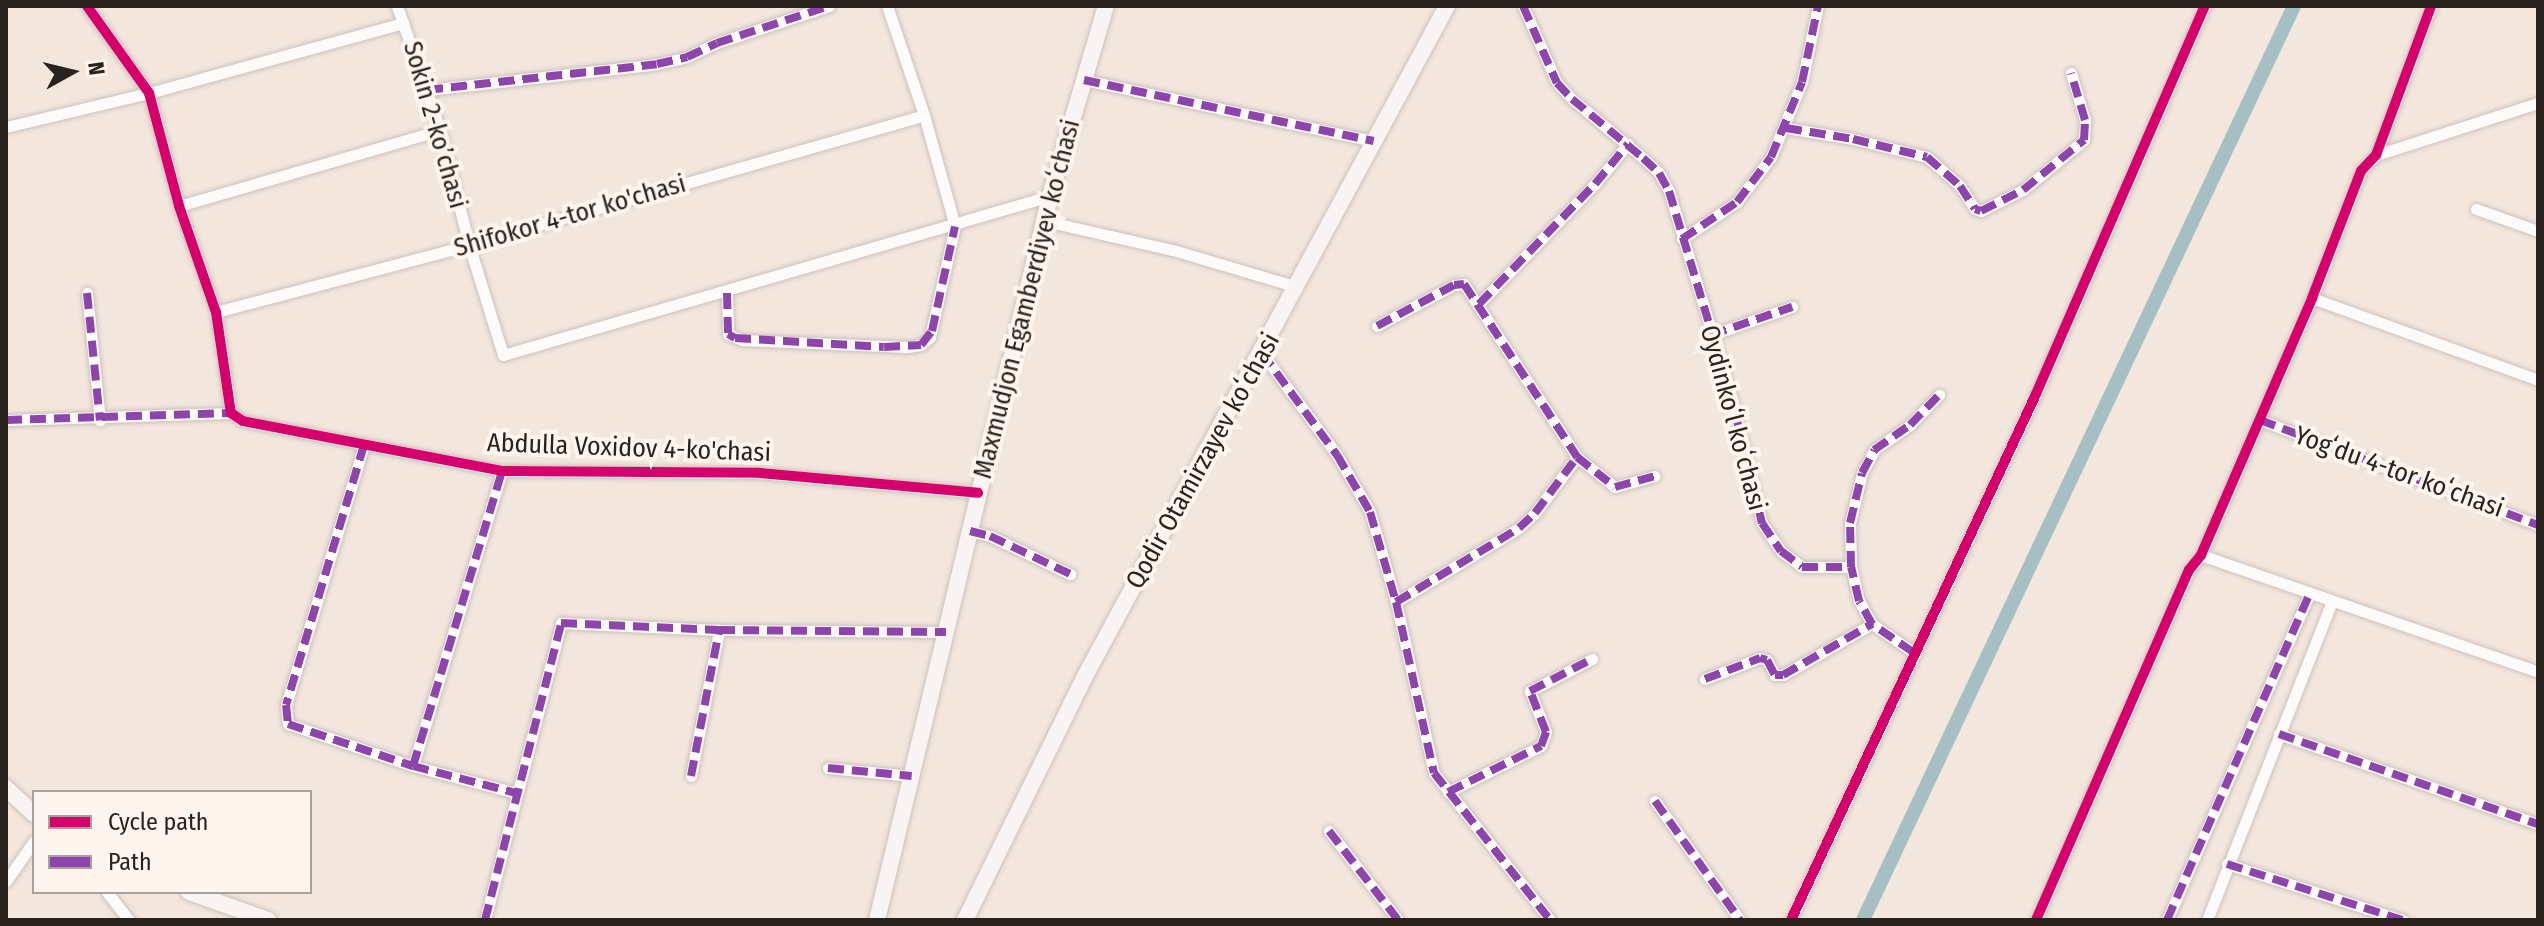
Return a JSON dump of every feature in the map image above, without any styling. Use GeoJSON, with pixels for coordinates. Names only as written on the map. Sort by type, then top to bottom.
{"type":"FeatureCollection","features":[{"type":"Feature","properties":{"kind":"main road","name":"Maxmudjon Egamberdiyev koʻchasi"},"geometry":{"type":"LineString","coordinates":[[877,920],[1050,196],[1106,6]]}},
{"type":"Feature","properties":{"kind":"main road","name":"Qodir Otamirzayev koʻchasi"},"geometry":{"type":"LineString","coordinates":[[965,920],[1084,678],[1447,6]]}},
{"type":"Feature","properties":{"kind":"main road"},"geometry":{"type":"LineString","coordinates":[[6,788],[32,812]]}},
{"type":"Feature","properties":{"kind":"main road"},"geometry":{"type":"LineString","coordinates":[[195,894],[268,920]]}},
{"type":"Feature","properties":{"kind":"street","name":"Sokin 2-koʼchasi"},"geometry":{"type":"LineString","coordinates":[[397,6],[440,130],[469,245],[503,355],[727,293]]}},
{"type":"Feature","properties":{"kind":"street"},"geometry":{"type":"LineString","coordinates":[[427,90],[657,64],[687,57],[730,38],[829,6]]}},
{"type":"Feature","properties":{"kind":"street"},"geometry":{"type":"LineString","coordinates":[[887,6],[924,115],[955,226],[928,340],[915,347],[735,338],[728,334],[727,293],[955,226],[1050,196]]}},
{"type":"Feature","properties":{"kind":"street","name":"Oydinkoʻl koʻchasi"},"geometry":{"type":"LineString","coordinates":[[1523,6],[1557,83],[1659,173],[1669,191],[1731,396],[1762,523],[1781,551],[1802,567],[1851,567]]}},
{"type":"Feature","properties":{"kind":"street"},"geometry":{"type":"LineString","coordinates":[[1682,239],[1737,202],[1754,185],[1786,128],[1802,82],[1818,6]]}},
{"type":"Feature","properties":{"kind":"street"},"geometry":{"type":"LineString","coordinates":[[1791,920],[2049,365],[2205,6]]}},
{"type":"Feature","properties":{"kind":"street"},"geometry":{"type":"LineString","coordinates":[[2036,920],[2189,570],[2201,555],[2260,420],[2361,171],[2376,155],[2431,6]]}},
{"type":"Feature","properties":{"kind":"street"},"geometry":{"type":"LineString","coordinates":[[6,420],[100,420],[231,413],[216,312],[179,206],[149,93],[91,8]]}},
{"type":"Feature","properties":{"kind":"street"},"geometry":{"type":"LineString","coordinates":[[6,127],[149,93],[404,23]]}},
{"type":"Feature","properties":{"kind":"street"},"geometry":{"type":"LineString","coordinates":[[1786,128],[1853,139],[1927,157],[1960,186],[1976,210],[1983,211],[2023,190],[2084,140],[2085,120],[2071,73]]}},
{"type":"Feature","properties":{"kind":"street"},"geometry":{"type":"LineString","coordinates":[[1084,80],[1374,141]]}},
{"type":"Feature","properties":{"kind":"street"},"geometry":{"type":"LineString","coordinates":[[2376,155],[2538,103]]}},
{"type":"Feature","properties":{"kind":"street","name":"Shifokor 4-tor ko'chasi"},"geometry":{"type":"LineString","coordinates":[[216,312],[469,245],[924,115]]}},
{"type":"Feature","properties":{"kind":"street"},"geometry":{"type":"LineString","coordinates":[[179,206],[440,130]]}},
{"type":"Feature","properties":{"kind":"street"},"geometry":{"type":"LineString","coordinates":[[1479,304],[1595,184],[1628,144]]}},
{"type":"Feature","properties":{"kind":"street"},"geometry":{"type":"LineString","coordinates":[[2476,209],[2538,231]]}},
{"type":"Feature","properties":{"kind":"street"},"geometry":{"type":"LineString","coordinates":[[1045,221],[1173,250],[1297,287]]}},
{"type":"Feature","properties":{"kind":"street"},"geometry":{"type":"LineString","coordinates":[[1377,326],[1459,283],[1469,288],[1577,457],[1615,487],[1655,476]]}},
{"type":"Feature","properties":{"kind":"street"},"geometry":{"type":"LineString","coordinates":[[87,293],[100,420]]}},
{"type":"Feature","properties":{"kind":"street"},"geometry":{"type":"LineString","coordinates":[[2312,298],[2538,380]]}},
{"type":"Feature","properties":{"kind":"street"},"geometry":{"type":"LineString","coordinates":[[1711,335],[1792,307]]}},
{"type":"Feature","properties":{"kind":"street"},"geometry":{"type":"LineString","coordinates":[[1262,353],[1337,455],[1370,512],[1396,602],[1428,757],[1448,792],[1550,920]]}},
{"type":"Feature","properties":{"kind":"street"},"geometry":{"type":"LineString","coordinates":[[1913,652],[1872,624],[1859,601],[1851,567],[1850,523],[1867,462],[1885,439],[1910,425],[1939,395]]}},
{"type":"Feature","properties":{"kind":"street","name":"Abdulla Voxidov 4-ko'chasi"},"geometry":{"type":"LineString","coordinates":[[231,413],[243,421],[502,471],[760,473],[978,493]]}},
{"type":"Feature","properties":{"kind":"street","name":"Yogʻdu 4-tor koʻchasi"},"geometry":{"type":"LineString","coordinates":[[2260,420],[2538,525]]}},
{"type":"Feature","properties":{"kind":"street"},"geometry":{"type":"LineString","coordinates":[[364,445],[285,716],[294,729],[413,766],[516,793]]}},
{"type":"Feature","properties":{"kind":"street"},"geometry":{"type":"LineString","coordinates":[[1396,602],[1519,528],[1535,513],[1577,457]]}},
{"type":"Feature","properties":{"kind":"street"},"geometry":{"type":"LineString","coordinates":[[413,766],[502,471]]}},
{"type":"Feature","properties":{"kind":"street"},"geometry":{"type":"LineString","coordinates":[[970,531],[1005,543],[1070,574]]}},
{"type":"Feature","properties":{"kind":"street"},"geometry":{"type":"LineString","coordinates":[[2201,555],[2538,672]]}},
{"type":"Feature","properties":{"kind":"street"},"geometry":{"type":"LineString","coordinates":[[2167,920],[2310,593]]}},
{"type":"Feature","properties":{"kind":"street"},"geometry":{"type":"LineString","coordinates":[[2207,920],[2332,601]]}},
{"type":"Feature","properties":{"kind":"street"},"geometry":{"type":"LineString","coordinates":[[485,920],[560,625],[571,622],[719,630],[946,632]]}},
{"type":"Feature","properties":{"kind":"street"},"geometry":{"type":"LineString","coordinates":[[1705,679],[1760,658],[1780,676],[1872,624]]}},
{"type":"Feature","properties":{"kind":"street"},"geometry":{"type":"LineString","coordinates":[[691,776],[719,630]]}},
{"type":"Feature","properties":{"kind":"street"},"geometry":{"type":"LineString","coordinates":[[1448,792],[1535,751],[1545,741],[1546,732],[1530,691],[1592,659]]}},
{"type":"Feature","properties":{"kind":"street"},"geometry":{"type":"LineString","coordinates":[[2279,734],[2538,824]]}},
{"type":"Feature","properties":{"kind":"street"},"geometry":{"type":"LineString","coordinates":[[828,768],[912,776]]}},
{"type":"Feature","properties":{"kind":"street"},"geometry":{"type":"LineString","coordinates":[[1655,801],[1740,920]]}},
{"type":"Feature","properties":{"kind":"street"},"geometry":{"type":"LineString","coordinates":[[1329,831],[1398,920]]}},
{"type":"Feature","properties":{"kind":"street"},"geometry":{"type":"LineString","coordinates":[[6,881],[32,844]]}},
{"type":"Feature","properties":{"kind":"street"},"geometry":{"type":"LineString","coordinates":[[2227,864],[2403,920]]}},
{"type":"Feature","properties":{"kind":"street"},"geometry":{"type":"LineString","coordinates":[[109,894],[129,920]]}},
{"type":"Feature","properties":{"kind":"waterway"},"geometry":{"type":"LineString","coordinates":[[1863,920],[2294,6]]}},
{"type":"Feature","properties":{"kind":"marked path"},"geometry":{"type":"LineString","coordinates":[[427,90],[657,64],[687,57],[717,43],[829,6]]}},
{"type":"Feature","properties":{"kind":"marked path"},"geometry":{"type":"LineString","coordinates":[[1523,6],[1557,83],[1659,173],[1669,191],[1731,396],[1762,523],[1781,551],[1802,567],[1851,567]]}},
{"type":"Feature","properties":{"kind":"marked path"},"geometry":{"type":"LineString","coordinates":[[1682,239],[1737,202],[1771,157],[1802,82],[1818,6]]}},
{"type":"Feature","properties":{"kind":"marked path"},"geometry":{"type":"LineString","coordinates":[[1786,128],[1853,139],[1927,157],[1960,186],[1975,209],[1981,211],[2023,190],[2084,140],[2085,120],[2071,73]]}},
{"type":"Feature","properties":{"kind":"marked path"},"geometry":{"type":"LineString","coordinates":[[1084,80],[1374,141]]}},
{"type":"Feature","properties":{"kind":"marked path"},"geometry":{"type":"LineString","coordinates":[[1479,304],[1595,184],[1628,144]]}},
{"type":"Feature","properties":{"kind":"marked path"},"geometry":{"type":"LineString","coordinates":[[727,293],[728,334],[735,338],[884,347],[921,345],[932,331],[955,226]]}},
{"type":"Feature","properties":{"kind":"marked path"},"geometry":{"type":"LineString","coordinates":[[1377,326],[1454,285],[1464,284],[1577,457],[1615,487],[1655,476]]}},
{"type":"Feature","properties":{"kind":"marked path"},"geometry":{"type":"LineString","coordinates":[[87,293],[100,420]]}},
{"type":"Feature","properties":{"kind":"marked path"},"geometry":{"type":"LineString","coordinates":[[1711,335],[1792,307]]}},
{"type":"Feature","properties":{"kind":"marked path"},"geometry":{"type":"LineString","coordinates":[[1262,353],[1337,455],[1370,512],[1396,602],[1434,773],[1550,920]]}},
{"type":"Feature","properties":{"kind":"marked path"},"geometry":{"type":"LineString","coordinates":[[1913,652],[1872,624],[1859,601],[1851,567],[1850,523],[1862,473],[1874,450],[1910,425],[1939,395]]}},
{"type":"Feature","properties":{"kind":"marked path"},"geometry":{"type":"LineString","coordinates":[[6,420],[231,413]]}},
{"type":"Feature","properties":{"kind":"marked path"},"geometry":{"type":"LineString","coordinates":[[2260,420],[2538,525]]}},
{"type":"Feature","properties":{"kind":"marked path"},"geometry":{"type":"LineString","coordinates":[[364,445],[286,705],[288,724],[413,766],[516,793]]}},
{"type":"Feature","properties":{"kind":"marked path"},"geometry":{"type":"LineString","coordinates":[[1396,602],[1519,528],[1535,513],[1577,457]]}},
{"type":"Feature","properties":{"kind":"marked path"},"geometry":{"type":"LineString","coordinates":[[413,766],[502,471]]}},
{"type":"Feature","properties":{"kind":"marked path"},"geometry":{"type":"LineString","coordinates":[[970,531],[990,536],[1070,574]]}},
{"type":"Feature","properties":{"kind":"marked path"},"geometry":{"type":"LineString","coordinates":[[2167,920],[2310,593]]}},
{"type":"Feature","properties":{"kind":"marked path"},"geometry":{"type":"LineString","coordinates":[[485,920],[561,623],[719,630],[946,632]]}},
{"type":"Feature","properties":{"kind":"marked path"},"geometry":{"type":"LineString","coordinates":[[1705,679],[1760,658],[1767,660],[1775,675],[1783,675],[1872,624]]}},
{"type":"Feature","properties":{"kind":"marked path"},"geometry":{"type":"LineString","coordinates":[[691,776],[719,630]]}},
{"type":"Feature","properties":{"kind":"marked path"},"geometry":{"type":"LineString","coordinates":[[1448,792],[1541,746],[1546,732],[1530,691],[1592,659]]}},
{"type":"Feature","properties":{"kind":"marked path"},"geometry":{"type":"LineString","coordinates":[[2279,734],[2538,824]]}},
{"type":"Feature","properties":{"kind":"marked path"},"geometry":{"type":"LineString","coordinates":[[828,768],[912,776]]}},
{"type":"Feature","properties":{"kind":"marked path"},"geometry":{"type":"LineString","coordinates":[[1655,801],[1740,920]]}},
{"type":"Feature","properties":{"kind":"marked path"},"geometry":{"type":"LineString","coordinates":[[1329,831],[1398,920]]}},
{"type":"Feature","properties":{"kind":"marked path"},"geometry":{"type":"LineString","coordinates":[[2227,864],[2403,920]]}},
{"type":"Feature","properties":{"kind":"cycle path"},"geometry":{"type":"LineString","coordinates":[[87,6],[149,93],[179,206],[216,312],[231,413],[243,421],[502,471],[760,473],[978,493]]}},
{"type":"Feature","properties":{"kind":"cycle path"},"geometry":{"type":"LineString","coordinates":[[1791,920],[2036,394],[2205,6]]}},
{"type":"Feature","properties":{"kind":"cycle path"},"geometry":{"type":"LineString","coordinates":[[2036,920],[2189,570],[2201,555],[2312,298],[2361,171],[2376,155],[2431,6]]}}]}
